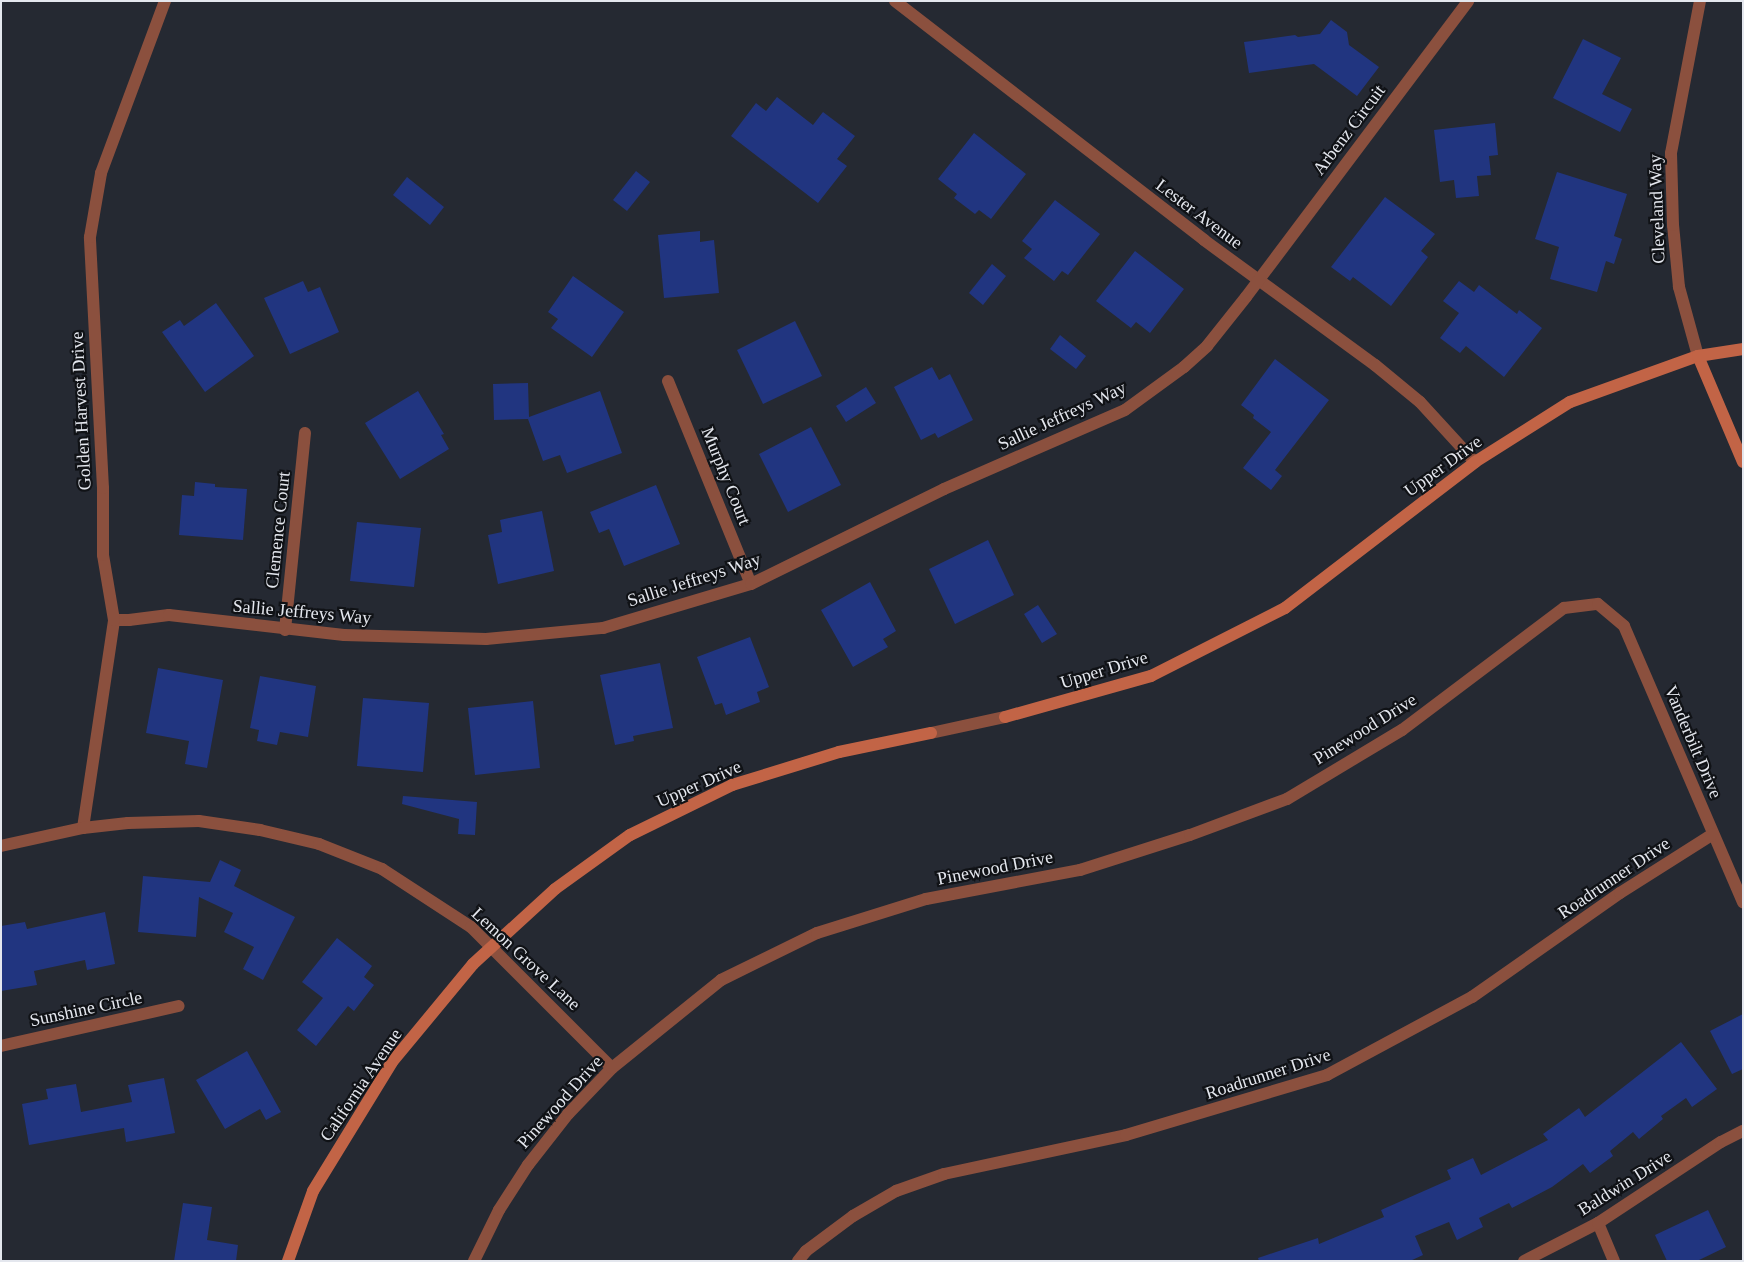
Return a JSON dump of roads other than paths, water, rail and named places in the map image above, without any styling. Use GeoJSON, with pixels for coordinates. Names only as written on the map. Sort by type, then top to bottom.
{"type":"FeatureCollection","features":[{"type":"Feature","properties":{"kind":"main road","name":"Upper Drive"},"geometry":{"type":"LineString","coordinates":[[1005,717],[1151,676],[1285,608],[1475,462],[1570,402],[1698,356],[1743,349]]}},
{"type":"Feature","properties":{"kind":"main road"},"geometry":{"type":"LineString","coordinates":[[1698,356],[1743,462]]}},
{"type":"Feature","properties":{"kind":"main road","name":"Upper Drive"},"geometry":{"type":"LineString","coordinates":[[491,946],[554,889],[630,835],[732,784],[839,752],[931,733]]}},
{"type":"Feature","properties":{"kind":"main road","name":"California Avenue"},"geometry":{"type":"LineString","coordinates":[[288,1261],[313,1190],[392,1062],[473,964],[491,946]]}},
{"type":"Feature","properties":{"kind":"street","name":"Golden Harvest Drive"},"geometry":{"type":"LineString","coordinates":[[84,828],[114,620],[103,555],[103,488],[90,237],[101,173],[165,1]]}},
{"type":"Feature","properties":{"kind":"street","name":"Lester Avenue"},"geometry":{"type":"LineString","coordinates":[[895,1],[1258,280],[1375,365],[1420,402],[1475,462]]}},
{"type":"Feature","properties":{"kind":"street","name":"Arbenz Circuit"},"geometry":{"type":"LineString","coordinates":[[1258,280],[1468,1]]}},
{"type":"Feature","properties":{"kind":"street","name":"Cleveland Way"},"geometry":{"type":"LineString","coordinates":[[1698,356],[1678,287],[1672,225],[1671,153],[1700,1]]}},
{"type":"Feature","properties":{"kind":"street","name":"Sallie Jeffreys Way"},"geometry":{"type":"LineString","coordinates":[[114,620],[168,615],[285,630],[354,635],[486,639],[603,628],[751,584],[944,488],[1126,410],[1184,368],[1208,346],[1258,280]]}},
{"type":"Feature","properties":{"kind":"street","name":"Murphy Court"},"geometry":{"type":"LineString","coordinates":[[668,381],[751,584]]}},
{"type":"Feature","properties":{"kind":"street","name":"Clemence Court"},"geometry":{"type":"LineString","coordinates":[[285,630],[305,433]]}},
{"type":"Feature","properties":{"kind":"street","name":"Vanderbilt Drive"},"geometry":{"type":"LineString","coordinates":[[1598,604],[1624,626],[1743,902]]}},
{"type":"Feature","properties":{"kind":"street","name":"Pinewood Drive"},"geometry":{"type":"LineString","coordinates":[[474,1261],[499,1210],[528,1165],[568,1114],[612,1068],[721,980],[817,933],[926,898],[1080,870],[1190,835],[1287,799],[1402,730],[1564,608],[1598,604]]}},
{"type":"Feature","properties":{"kind":"street","name":"Upper Drive"},"geometry":{"type":"LineString","coordinates":[[931,733],[1005,717]]}},
{"type":"Feature","properties":{"kind":"street","name":"Lemon Grove Lane"},"geometry":{"type":"LineString","coordinates":[[1,846],[84,828],[128,822],[199,821],[260,830],[319,844],[382,869],[469,926],[612,1068]]}},
{"type":"Feature","properties":{"kind":"street","name":"Roadrunner Drive"},"geometry":{"type":"LineString","coordinates":[[798,1261],[806,1251],[853,1216],[896,1191],[936,1177],[1126,1135],[1327,1076],[1472,997],[1620,893],[1713,834]]}},
{"type":"Feature","properties":{"kind":"street","name":"Sunshine Circle"},"geometry":{"type":"LineString","coordinates":[[1,1046],[179,1006]]}},
{"type":"Feature","properties":{"kind":"street","name":"Baldwin Drive"},"geometry":{"type":"LineString","coordinates":[[1524,1261],[1598,1223],[1721,1142],[1743,1131]]}},
{"type":"Feature","properties":{"kind":"street"},"geometry":{"type":"LineString","coordinates":[[1598,1223],[1614,1261]]}}]}
